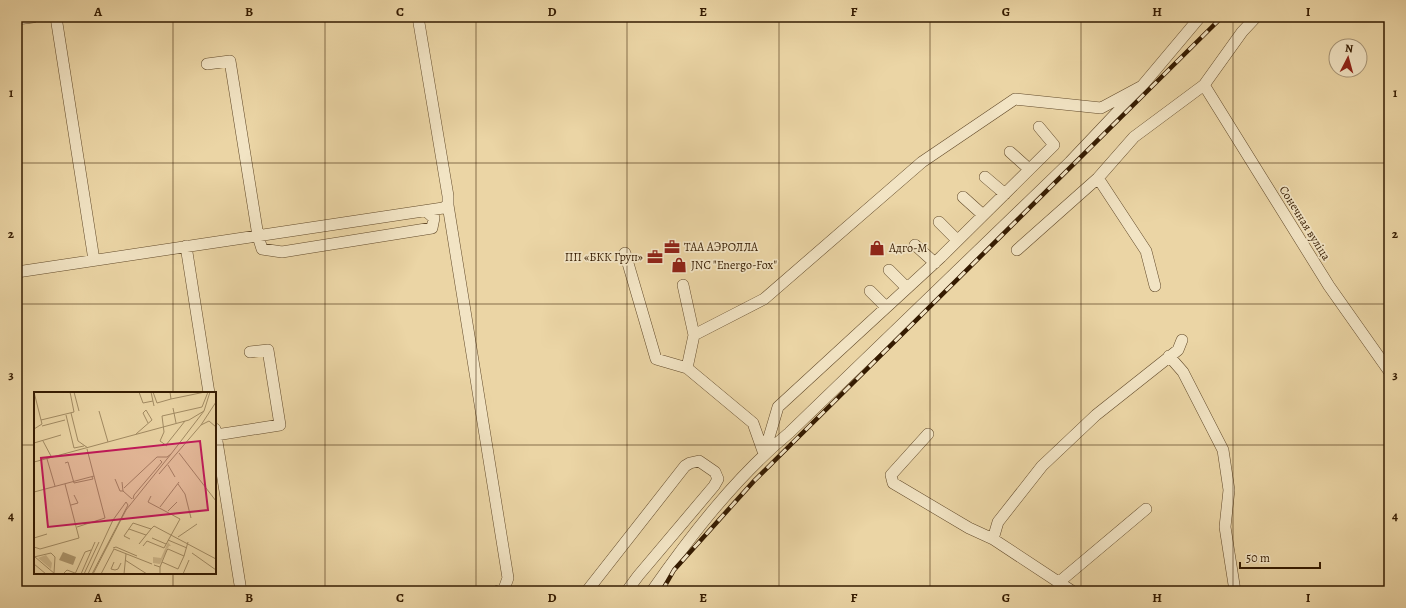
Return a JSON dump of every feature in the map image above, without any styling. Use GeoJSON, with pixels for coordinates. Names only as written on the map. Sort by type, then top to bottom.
{"type":"FeatureCollection","features":[{"type":"Feature","properties":{"kind":"street"},"geometry":{"type":"LineString","coordinates":[[20,18],[33,17]]}},
{"type":"Feature","properties":{"kind":"street"},"geometry":{"type":"LineString","coordinates":[[56,17],[94,260]]}},
{"type":"Feature","properties":{"kind":"street"},"geometry":{"type":"LineString","coordinates":[[418,17],[448,196],[448,205],[508,578],[504,589],[498,591]]}},
{"type":"Feature","properties":{"kind":"street"},"geometry":{"type":"LineString","coordinates":[[652,591],[706,520],[764,454],[789,434],[1070,162],[1142,86],[1200,17]]}},
{"type":"Feature","properties":{"kind":"street"},"geometry":{"type":"LineString","coordinates":[[1017,250],[1098,178],[1134,137],[1204,85],[1242,32],[1256,17]]}},
{"type":"Feature","properties":{"kind":"street"},"geometry":{"type":"LineString","coordinates":[[207,64],[230,61],[258,236],[262,249],[282,252],[432,228],[434,218],[426,211]]}},
{"type":"Feature","properties":{"kind":"street","name":"Сонечная вуліца"},"geometry":{"type":"LineString","coordinates":[[1204,85],[1329,286],[1389,371]]}},
{"type":"Feature","properties":{"kind":"street"},"geometry":{"type":"LineString","coordinates":[[694,335],[764,299],[922,162],[1015,99],[1101,108],[1142,86]]}},
{"type":"Feature","properties":{"kind":"street"},"geometry":{"type":"LineString","coordinates":[[764,454],[778,407],[935,263],[1054,145],[1038,127]]}},
{"type":"Feature","properties":{"kind":"street"},"geometry":{"type":"LineString","coordinates":[[1010,152],[1030,169]]}},
{"type":"Feature","properties":{"kind":"street"},"geometry":{"type":"LineString","coordinates":[[985,176],[1005,194]]}},
{"type":"Feature","properties":{"kind":"street"},"geometry":{"type":"LineString","coordinates":[[1098,178],[1146,251],[1155,286]]}},
{"type":"Feature","properties":{"kind":"street"},"geometry":{"type":"LineString","coordinates":[[963,196],[983,215]]}},
{"type":"Feature","properties":{"kind":"street"},"geometry":{"type":"LineString","coordinates":[[17,272],[426,211],[443,208],[448,205]]}},
{"type":"Feature","properties":{"kind":"street"},"geometry":{"type":"LineString","coordinates":[[939,222],[957,240]]}},
{"type":"Feature","properties":{"kind":"street"},"geometry":{"type":"LineString","coordinates":[[916,245],[935,263]]}},
{"type":"Feature","properties":{"kind":"street"},"geometry":{"type":"LineString","coordinates":[[186,246],[209,392]]}},
{"type":"Feature","properties":{"kind":"street"},"geometry":{"type":"LineString","coordinates":[[625,253],[656,359],[687,368],[753,423],[764,454]]}},
{"type":"Feature","properties":{"kind":"street"},"geometry":{"type":"LineString","coordinates":[[889,270],[907,288]]}},
{"type":"Feature","properties":{"kind":"street"},"geometry":{"type":"LineString","coordinates":[[683,285],[694,335],[687,368]]}},
{"type":"Feature","properties":{"kind":"street"},"geometry":{"type":"LineString","coordinates":[[870,291],[886,307]]}},
{"type":"Feature","properties":{"kind":"street"},"geometry":{"type":"LineString","coordinates":[[993,539],[998,522],[1042,466],[1096,415],[1178,350],[1182,340]]}},
{"type":"Feature","properties":{"kind":"street"},"geometry":{"type":"LineString","coordinates":[[241,591],[216,432],[280,425],[268,350],[250,352]]}},
{"type":"Feature","properties":{"kind":"street"},"geometry":{"type":"LineString","coordinates":[[1169,356],[1183,372],[1223,450],[1230,490],[1224,527],[1236,591]]}},
{"type":"Feature","properties":{"kind":"street"},"geometry":{"type":"LineString","coordinates":[[928,434],[891,475],[893,483],[969,528],[993,539],[1072,591]]}},
{"type":"Feature","properties":{"kind":"street"},"geometry":{"type":"LineString","coordinates":[[587,591],[685,466],[690,462],[699,460],[715,472],[718,479],[714,486],[627,591]]}},
{"type":"Feature","properties":{"kind":"street"},"geometry":{"type":"LineString","coordinates":[[1058,583],[1146,509]]}},
{"type":"Feature","properties":{"kind":"railway"},"geometry":{"type":"LineString","coordinates":[[662,591],[674,570],[754,481],[1222,17]]}},
{"type":"Feature","properties":{"kind":"place","name":"ТАА АЭРОЛЛА"},"geometry":{"type":"Point","coordinates":[672,247]}},
{"type":"Feature","properties":{"kind":"place","name":"Адго-М"},"geometry":{"type":"Point","coordinates":[877,248]}},
{"type":"Feature","properties":{"kind":"place","name":"ПП «БКК Груп»"},"geometry":{"type":"Point","coordinates":[655,257]}},
{"type":"Feature","properties":{"kind":"place","name":"JNC \"Energo-Fox\""},"geometry":{"type":"Point","coordinates":[679,265]}}]}
